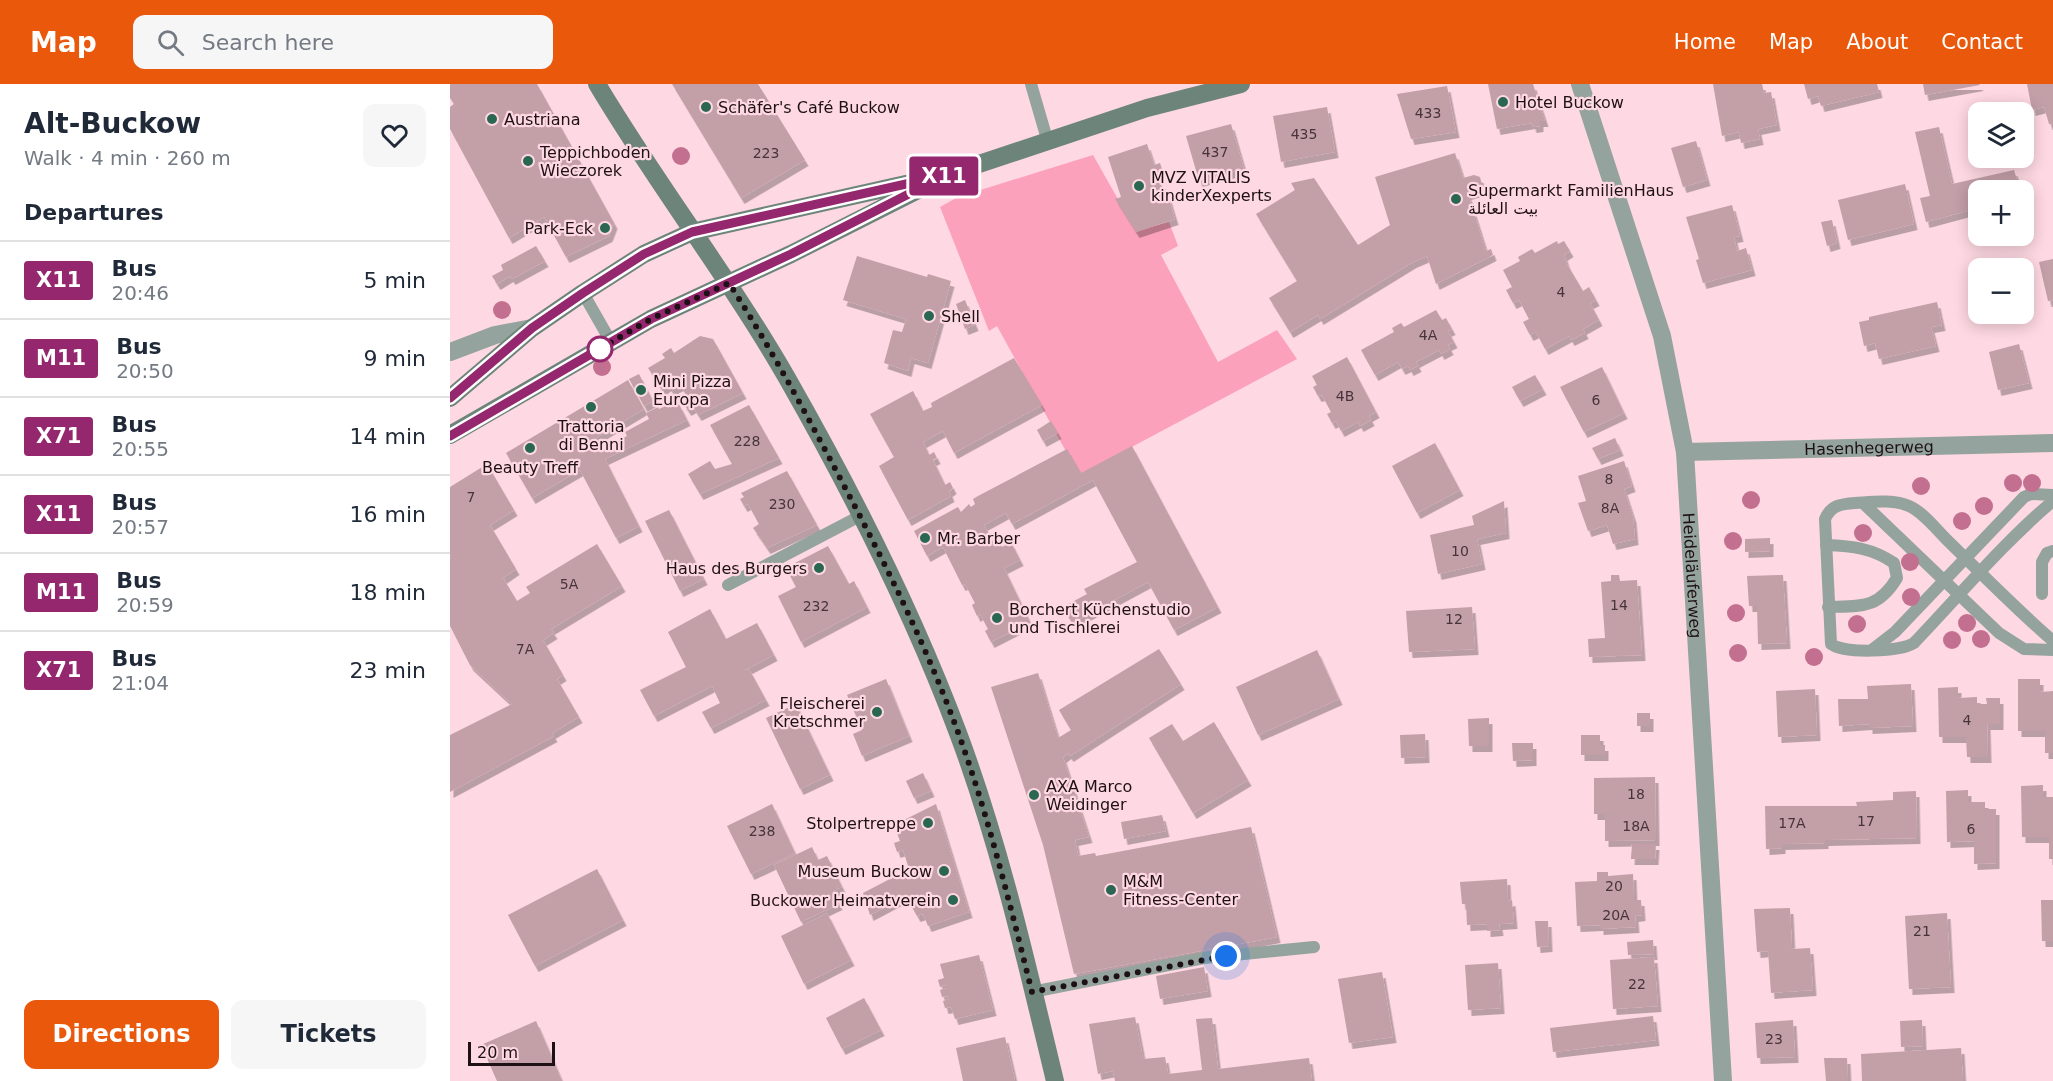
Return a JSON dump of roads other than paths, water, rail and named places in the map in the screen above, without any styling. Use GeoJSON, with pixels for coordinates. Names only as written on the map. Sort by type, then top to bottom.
{"type":"FeatureCollection","features":[{"type":"Feature","properties":{"kind":"main road"},"geometry":{"type":"LineString","coordinates":[[597,84],[661,186],[729,283],[787,379],[860,516],[928,658],[959,735],[986,817],[1054,1081]]}},
{"type":"Feature","properties":{"kind":"main road"},"geometry":{"type":"LineString","coordinates":[[450,435],[651,319],[729,283],[946,175],[1047,139],[1146,108],[1240,84]]}},
{"type":"Feature","properties":{"kind":"main road"},"geometry":{"type":"LineString","coordinates":[[450,398],[532,328],[583,293],[644,254],[692,232],[946,175]]}},
{"type":"Feature","properties":{"kind":"street","name":"Heideläuferweg"},"geometry":{"type":"LineString","coordinates":[[1580,84],[1662,336],[1685,452],[1723,1081]]}},
{"type":"Feature","properties":{"kind":"street"},"geometry":{"type":"LineString","coordinates":[[450,352],[495,334],[532,328]]}},
{"type":"Feature","properties":{"kind":"street","name":"Hasenhegerweg"},"geometry":{"type":"LineString","coordinates":[[1685,452],[2053,443]]}},
{"type":"Feature","properties":{"kind":"lane"},"geometry":{"type":"LineString","coordinates":[[1031,84],[1047,139]]}},
{"type":"Feature","properties":{"kind":"lane"},"geometry":{"type":"LineString","coordinates":[[583,293],[611,342]]}},
{"type":"Feature","properties":{"kind":"lane"},"geometry":{"type":"LineString","coordinates":[[1873,649],[1895,632],[2024,497],[2031,494],[2053,495]]}},
{"type":"Feature","properties":{"kind":"lane"},"geometry":{"type":"LineString","coordinates":[[2053,501],[1981,574],[1960,596],[1909,646],[1901,649],[1842,650],[1831,644],[1825,519],[1829,511],[1842,504],[1896,502],[1912,507],[1981,574],[2053,641]]}},
{"type":"Feature","properties":{"kind":"lane"},"geometry":{"type":"LineString","coordinates":[[1863,503],[1999,633],[2024,649],[2053,650]]}},
{"type":"Feature","properties":{"kind":"lane"},"geometry":{"type":"LineString","coordinates":[[728,585],[860,516]]}},
{"type":"Feature","properties":{"kind":"lane"},"geometry":{"type":"LineString","coordinates":[[1826,545],[1857,546],[1881,554],[1894,563],[1897,578],[1886,596],[1864,606],[1828,607]]}},
{"type":"Feature","properties":{"kind":"lane"},"geometry":{"type":"LineString","coordinates":[[2042,594],[2042,559],[2047,553],[2053,551]]}},
{"type":"Feature","properties":{"kind":"lane"},"geometry":{"type":"LineString","coordinates":[[1032,992],[1204,958],[1314,947]]}},
{"type":"Feature","properties":{"kind":"place","name":"Hotel Buckow"},"geometry":{"type":"Point","coordinates":[1503,102]}},
{"type":"Feature","properties":{"kind":"place","name":"Schäfer's Café Buckow"},"geometry":{"type":"Point","coordinates":[706,107]}},
{"type":"Feature","properties":{"kind":"place","name":"Austriana"},"geometry":{"type":"Point","coordinates":[492,119]}},
{"type":"Feature","properties":{"kind":"place","name":"Teppichboden Wieczorek"},"geometry":{"type":"Point","coordinates":[528,161]}},
{"type":"Feature","properties":{"kind":"place","name":"MVZ VITALIS kinderXexperts"},"geometry":{"type":"Point","coordinates":[1139,186]}},
{"type":"Feature","properties":{"kind":"place","name":"Supermarkt FamilienHaus بيت العائلة"},"geometry":{"type":"Point","coordinates":[1456,199]}},
{"type":"Feature","properties":{"kind":"place","name":"Park-Eck"},"geometry":{"type":"Point","coordinates":[605,228]}},
{"type":"Feature","properties":{"kind":"place","name":"Shell"},"geometry":{"type":"Point","coordinates":[929,316]}},
{"type":"Feature","properties":{"kind":"place","name":"Mini Pizza Europa"},"geometry":{"type":"Point","coordinates":[641,390]}},
{"type":"Feature","properties":{"kind":"place","name":"Trattoria di Benni"},"geometry":{"type":"Point","coordinates":[591,407]}},
{"type":"Feature","properties":{"kind":"place","name":"Beauty Treff"},"geometry":{"type":"Point","coordinates":[530,448]}},
{"type":"Feature","properties":{"kind":"place","name":"Mr. Barber"},"geometry":{"type":"Point","coordinates":[925,538]}},
{"type":"Feature","properties":{"kind":"place","name":"Haus des Burgers"},"geometry":{"type":"Point","coordinates":[819,568]}},
{"type":"Feature","properties":{"kind":"place","name":"Borchert Küchenstudio und Tischlerei"},"geometry":{"type":"Point","coordinates":[997,618]}},
{"type":"Feature","properties":{"kind":"place","name":"Fleischerei Kretschmer"},"geometry":{"type":"Point","coordinates":[877,712]}},
{"type":"Feature","properties":{"kind":"place","name":"AXA Marco Weidinger"},"geometry":{"type":"Point","coordinates":[1034,795]}},
{"type":"Feature","properties":{"kind":"place","name":"Stolpertreppe"},"geometry":{"type":"Point","coordinates":[928,823]}},
{"type":"Feature","properties":{"kind":"place","name":"Museum Buckow"},"geometry":{"type":"Point","coordinates":[944,871]}},
{"type":"Feature","properties":{"kind":"place","name":"M&M Fitness-Center"},"geometry":{"type":"Point","coordinates":[1111,890]}},
{"type":"Feature","properties":{"kind":"place","name":"Buckower Heimatverein"},"geometry":{"type":"Point","coordinates":[953,900]}}]}
